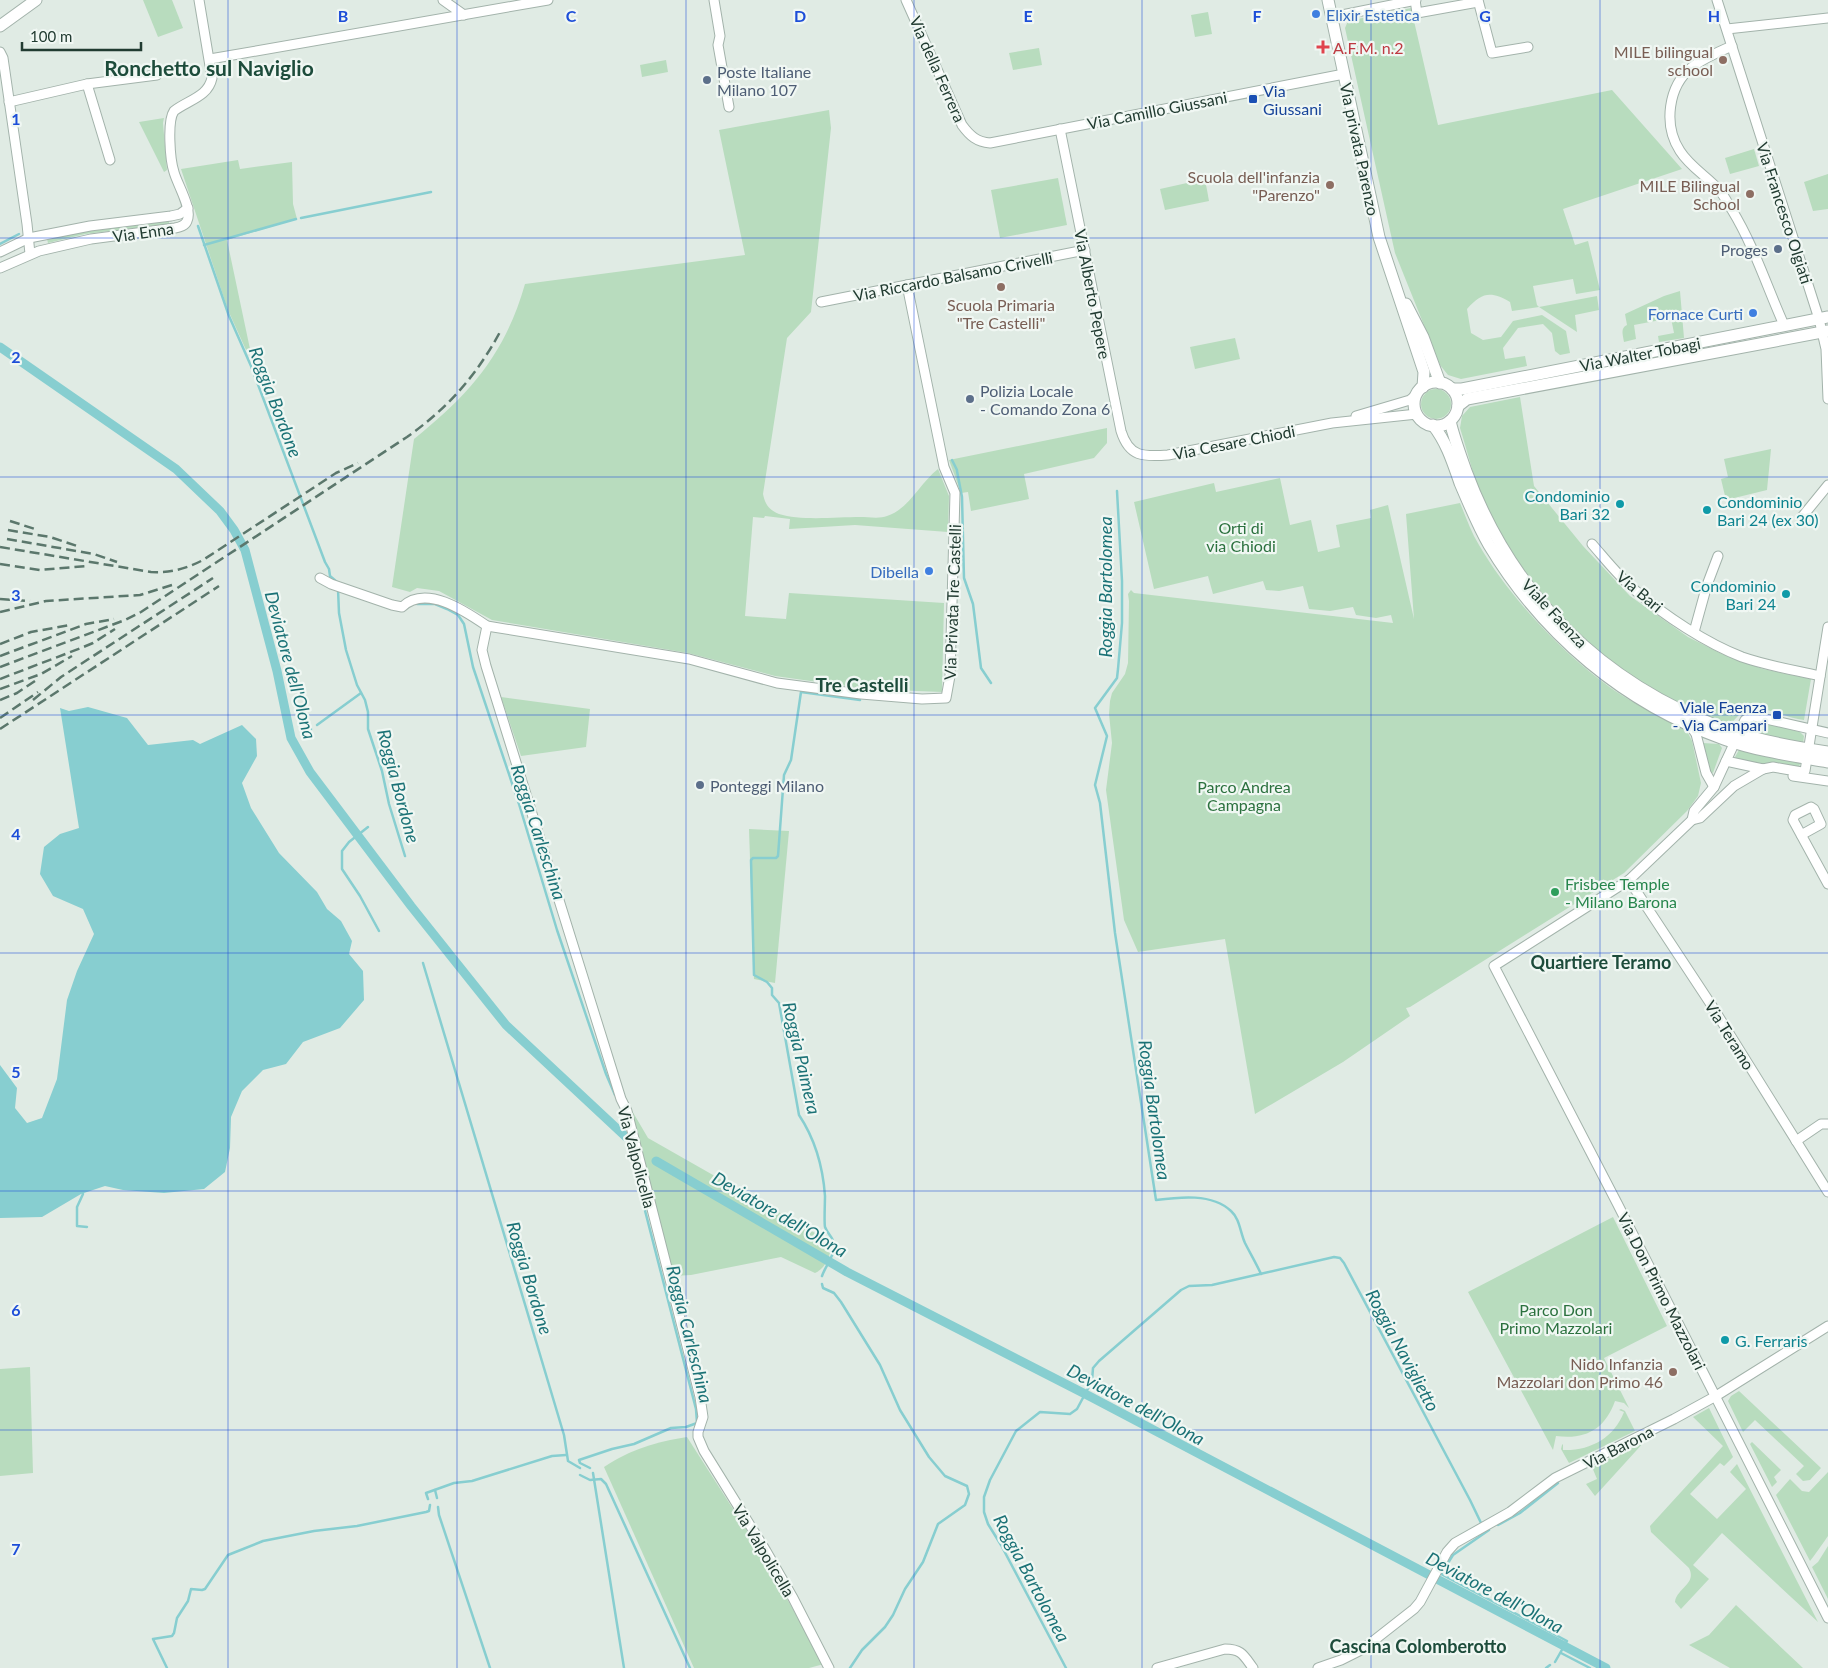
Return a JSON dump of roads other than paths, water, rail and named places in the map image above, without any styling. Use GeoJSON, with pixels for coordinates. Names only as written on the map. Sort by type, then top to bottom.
{"type":"FeatureCollection","features":[{"type":"Feature","properties":{"kind":"street"},"geometry":{"type":"LineString","coordinates":[[0,26],[36,0]]}},
{"type":"Feature","properties":{"kind":"street"},"geometry":{"type":"LineString","coordinates":[[188,208],[173,171],[170,124],[174,111],[205,93],[210,87],[212,78],[210,59],[199,0]]}},
{"type":"Feature","properties":{"kind":"street"},"geometry":{"type":"LineString","coordinates":[[443,0],[464,15]]}},
{"type":"Feature","properties":{"kind":"street"},"geometry":{"type":"LineString","coordinates":[[210,59],[548,0]]}},
{"type":"Feature","properties":{"kind":"street"},"geometry":{"type":"LineString","coordinates":[[714,0],[720,35],[718,46],[729,107]]}},
{"type":"Feature","properties":{"kind":"street","name":"Via della Ferrera"},"geometry":{"type":"LineString","coordinates":[[906,0],[962,125],[972,137]]}},
{"type":"Feature","properties":{"kind":"street","name":"Via privata Parenzo"},"geometry":{"type":"LineString","coordinates":[[1328,0],[1379,238],[1424,372],[1420,391]]}},
{"type":"Feature","properties":{"kind":"street"},"geometry":{"type":"LineString","coordinates":[[1332,17],[1416,0],[1417,12],[1478,1],[1492,53],[1528,47]]}},
{"type":"Feature","properties":{"kind":"street","name":"Via Francesco Olgiati"},"geometry":{"type":"LineString","coordinates":[[1718,0],[1823,318],[1828,399]]}},
{"type":"Feature","properties":{"kind":"street"},"geometry":{"type":"LineString","coordinates":[[1727,29],[1828,18]]}},
{"type":"Feature","properties":{"kind":"street"},"geometry":{"type":"LineString","coordinates":[[1732,46],[1701,61],[1685,74],[1673,95],[1670,120],[1679,149],[1686,159],[1721,192],[1743,229],[1784,325]]}},
{"type":"Feature","properties":{"kind":"street"},"geometry":{"type":"LineString","coordinates":[[0,52],[3,58],[30,254],[0,268]]}},
{"type":"Feature","properties":{"kind":"street","name":"Via Camillo Giussani"},"geometry":{"type":"LineString","coordinates":[[972,137],[990,143],[1344,74]]}},
{"type":"Feature","properties":{"kind":"street"},"geometry":{"type":"LineString","coordinates":[[9,102],[87,84],[157,75]]}},
{"type":"Feature","properties":{"kind":"street"},"geometry":{"type":"LineString","coordinates":[[87,84],[110,160]]}},
{"type":"Feature","properties":{"kind":"street","name":"Via Alberto Pepere"},"geometry":{"type":"LineString","coordinates":[[1060,129],[1120,431],[1126,444],[1137,453]]}},
{"type":"Feature","properties":{"kind":"street","name":"Via Enna"},"geometry":{"type":"LineString","coordinates":[[0,252],[28,238],[90,226],[171,216],[180,214],[188,208]]}},
{"type":"Feature","properties":{"kind":"street","name":"Via Enna"},"geometry":{"type":"LineString","coordinates":[[30,254],[39,250],[91,239],[184,226],[187,221],[188,208]]}},
{"type":"Feature","properties":{"kind":"street","name":"Via Riccardo Balsamo Crivelli"},"geometry":{"type":"LineString","coordinates":[[821,302],[1085,250]]}},
{"type":"Feature","properties":{"kind":"street","name":"Via privata Parenzo"},"geometry":{"type":"LineString","coordinates":[[1393,281],[1418,326],[1440,383]]}},
{"type":"Feature","properties":{"kind":"street","name":"Via Privata Tre Castelli"},"geometry":{"type":"LineString","coordinates":[[487,626],[689,659],[777,683],[861,694],[922,699],[946,698],[950,676],[955,493],[944,467],[907,285]]}},
{"type":"Feature","properties":{"kind":"street","name":"Via Walter Tobagi"},"geometry":{"type":"LineString","coordinates":[[1452,389],[1823,318]]}},
{"type":"Feature","properties":{"kind":"street","name":"Via Walter Tobagi"},"geometry":{"type":"LineString","coordinates":[[1458,406],[1467,399],[1825,332]]}},
{"type":"Feature","properties":{"kind":"street"},"geometry":{"type":"LineString","coordinates":[[1430,383],[1440,383],[1452,389],[1456,395],[1458,406],[1455,415],[1450,421],[1441,425],[1424,422],[1417,414],[1414,405],[1420,391],[1430,383]]}},
{"type":"Feature","properties":{"kind":"street","name":"Via Cesare Chiodi"},"geometry":{"type":"LineString","coordinates":[[1332,424],[1410,400],[1420,391]]}},
{"type":"Feature","properties":{"kind":"street","name":"Via Cesare Chiodi"},"geometry":{"type":"LineString","coordinates":[[1137,453],[1144,456],[1168,455],[1332,424],[1417,414]]}},
{"type":"Feature","properties":{"kind":"street","name":"Viale Faenza"},"geometry":{"type":"LineString","coordinates":[[1450,421],[1470,481],[1486,520],[1519,574],[1550,613],[1598,658],[1636,686],[1737,738]]}},
{"type":"Feature","properties":{"kind":"street","name":"Viale Faenza"},"geometry":{"type":"LineString","coordinates":[[1433,425],[1443,438],[1483,535],[1510,577],[1534,609],[1569,645],[1606,676],[1638,697],[1691,727],[1696,734],[1706,773],[1714,787]]}},
{"type":"Feature","properties":{"kind":"street"},"geometry":{"type":"LineString","coordinates":[[1802,517],[1828,484]]}},
{"type":"Feature","properties":{"kind":"street","name":"Via Bari"},"geometry":{"type":"LineString","coordinates":[[1592,544],[1613,569],[1635,590],[1694,632],[1742,657],[1820,676]]}},
{"type":"Feature","properties":{"kind":"street"},"geometry":{"type":"LineString","coordinates":[[1694,632],[1707,585],[1718,556]]}},
{"type":"Feature","properties":{"kind":"street"},"geometry":{"type":"LineString","coordinates":[[320,578],[331,584],[402,607],[416,597],[441,601],[466,612],[487,626]]}},
{"type":"Feature","properties":{"kind":"street","name":"Via Valpolicella"},"geometry":{"type":"LineString","coordinates":[[487,626],[482,650],[486,666],[621,1099],[627,1111],[700,1397],[703,1417],[698,1432],[700,1442],[793,1598],[829,1668]]}},
{"type":"Feature","properties":{"kind":"street"},"geometry":{"type":"LineString","coordinates":[[1629,880],[1692,820],[1700,818],[1734,786],[1763,769],[1772,767],[1802,772],[1806,768],[1828,626]]}},
{"type":"Feature","properties":{"kind":"street"},"geometry":{"type":"LineString","coordinates":[[1692,820],[1694,811],[1714,787],[1745,720],[1753,716],[1828,733]]}},
{"type":"Feature","properties":{"kind":"street","name":"Viale Faenza"},"geometry":{"type":"LineString","coordinates":[[1684,722],[1737,738],[1809,754],[1828,762]]}},
{"type":"Feature","properties":{"kind":"street","name":"Viale Faenza"},"geometry":{"type":"LineString","coordinates":[[1809,754],[1828,752]]}},
{"type":"Feature","properties":{"kind":"street"},"geometry":{"type":"LineString","coordinates":[[1726,761],[1771,772],[1828,781]]}},
{"type":"Feature","properties":{"kind":"street"},"geometry":{"type":"LineString","coordinates":[[1714,787],[1734,786]]}},
{"type":"Feature","properties":{"kind":"street"},"geometry":{"type":"LineString","coordinates":[[1801,835],[1828,884]]}},
{"type":"Feature","properties":{"kind":"street","name":"Via Don Primo Mazzolari"},"geometry":{"type":"LineString","coordinates":[[1629,880],[1494,966],[1563,1096],[1828,1618]]}},
{"type":"Feature","properties":{"kind":"street","name":"Via Teramo"},"geometry":{"type":"LineString","coordinates":[[1629,880],[1712,1006],[1828,1192]]}},
{"type":"Feature","properties":{"kind":"street"},"geometry":{"type":"LineString","coordinates":[[1796,1141],[1821,1124],[1828,1124]]}},
{"type":"Feature","properties":{"kind":"street","name":"Via Barona"},"geometry":{"type":"LineString","coordinates":[[1318,1668],[1347,1658],[1369,1645],[1414,1609],[1420,1602],[1438,1566],[1454,1543],[1510,1512],[1555,1478],[1716,1396],[1828,1326]]}},
{"type":"Feature","properties":{"kind":"street"},"geometry":{"type":"LineString","coordinates":[[1157,1668],[1225,1649],[1235,1649],[1241,1652],[1253,1668]]}},
{"type":"Feature","properties":{"kind":"water"},"geometry":{"type":"Polygon","coordinates":[[[88,707],[127,718],[148,745],[193,740],[200,744],[242,725],[256,739],[257,756],[242,783],[251,808],[279,853],[317,892],[327,909],[341,921],[352,941],[349,954],[363,971],[364,1000],[340,1028],[303,1042],[286,1064],[263,1070],[242,1091],[231,1117],[230,1148],[225,1172],[204,1189],[164,1193],[123,1190],[105,1186],[81,1194],[42,1217],[0,1218],[0,1065],[17,1088],[15,1108],[27,1123],[42,1118],[57,1079],[67,1000],[77,971],[94,934],[83,909],[53,896],[40,874],[44,847],[60,834],[79,828],[60,708],[69,711],[88,707]]]}},
{"type":"Feature","properties":{"kind":"waterway"},"geometry":{"type":"LineString","coordinates":[[301,218],[431,192]]}},
{"type":"Feature","properties":{"kind":"waterway"},"geometry":{"type":"LineString","coordinates":[[204,245],[296,219]]}},
{"type":"Feature","properties":{"kind":"waterway","name":"Roggia Bordone"},"geometry":{"type":"LineString","coordinates":[[198,226],[229,316],[251,366],[329,569],[330,576],[337,582]]}},
{"type":"Feature","properties":{"kind":"waterway","name":"Roggia Bordone"},"geometry":{"type":"LineString","coordinates":[[0,244],[19,234]]}},
{"type":"Feature","properties":{"kind":"waterway","name":"Deviatore dell'Olona"},"geometry":{"type":"LineString","coordinates":[[0,347],[176,469],[220,511],[234,530],[245,550],[277,671],[291,738],[310,772],[411,906],[506,1025],[626,1137]]}},
{"type":"Feature","properties":{"kind":"waterway"},"geometry":{"type":"LineString","coordinates":[[952,460],[957,470]]}},
{"type":"Feature","properties":{"kind":"waterway","name":"Roggia Paimera"},"geometry":{"type":"LineString","coordinates":[[957,471],[962,497],[964,578],[973,604],[981,668],[991,683]]}},
{"type":"Feature","properties":{"kind":"waterway","name":"Roggia Bartolomea"},"geometry":{"type":"LineString","coordinates":[[1117,491],[1122,581],[1122,623],[1117,678],[1095,708],[1107,736],[1095,785],[1100,803],[1115,933],[1156,1200],[1195,1198],[1214,1201],[1223,1205],[1234,1214],[1245,1243],[1261,1274]]}},
{"type":"Feature","properties":{"kind":"waterway","name":"Roggia Bordone"},"geometry":{"type":"LineString","coordinates":[[338,589],[339,613],[346,650],[357,685],[365,700],[368,712],[368,729],[382,771],[389,804],[405,856]]}},
{"type":"Feature","properties":{"kind":"waterway","name":"Roggia Carleschina"},"geometry":{"type":"LineString","coordinates":[[417,604],[435,604],[447,609],[458,615],[464,624],[473,667],[519,804],[557,930],[606,1074],[615,1095]]}},
{"type":"Feature","properties":{"kind":"waterway","name":"Roggia Paimera"},"geometry":{"type":"LineString","coordinates":[[822,1276],[832,1255],[834,1245],[825,1227],[825,1196],[817,1154],[810,1134],[799,1115],[779,1003],[772,995],[772,988],[767,982],[754,975],[751,860],[753,858],[776,858],[778,856],[784,775],[791,760],[801,692],[860,700]]}},
{"type":"Feature","properties":{"kind":"waterway","name":"Roggia Bordone"},"geometry":{"type":"LineString","coordinates":[[317,725],[361,693]]}},
{"type":"Feature","properties":{"kind":"waterway","name":"Roggia Bordone"},"geometry":{"type":"LineString","coordinates":[[307,732],[311,729]]}},
{"type":"Feature","properties":{"kind":"waterway","name":"Roggia Bordone"},"geometry":{"type":"LineString","coordinates":[[368,827],[349,842],[342,851],[342,869],[360,896],[379,931]]}},
{"type":"Feature","properties":{"kind":"waterway","name":"Roggia Bordone"},"geometry":{"type":"LineString","coordinates":[[423,963],[564,1435],[568,1461],[580,1468]]}},
{"type":"Feature","properties":{"kind":"waterway","name":"Roggia Carleschina"},"geometry":{"type":"LineString","coordinates":[[629,1134],[633,1161]]}},
{"type":"Feature","properties":{"kind":"waterway","name":"Deviatore dell'Olona"},"geometry":{"type":"LineString","coordinates":[[656,1161],[847,1272],[1091,1397],[1606,1668]]}},
{"type":"Feature","properties":{"kind":"waterway","name":"Roggia Carleschina"},"geometry":{"type":"LineString","coordinates":[[590,1468],[580,1463],[579,1460],[634,1444],[671,1428],[686,1427],[697,1423],[696,1409],[641,1195],[639,1177]]}},
{"type":"Feature","properties":{"kind":"waterway"},"geometry":{"type":"LineString","coordinates":[[83,1194],[77,1207],[77,1226],[87,1227]]}},
{"type":"Feature","properties":{"kind":"waterway","name":"Roggia Bartolomea"},"geometry":{"type":"LineString","coordinates":[[1066,1668],[988,1524],[984,1512],[984,1497],[990,1480],[1016,1431],[1040,1412],[1070,1414],[1077,1409],[1092,1381],[1093,1368],[1099,1361],[1181,1290],[1189,1286],[1212,1285],[1334,1257],[1340,1258],[1482,1525]]}},
{"type":"Feature","properties":{"kind":"waterway","name":"Roggia Paimera"},"geometry":{"type":"LineString","coordinates":[[822,1284],[823,1288],[834,1293],[841,1302],[880,1365],[900,1410],[929,1457],[945,1476],[967,1486],[969,1494],[965,1505],[938,1524],[923,1562],[905,1589],[893,1615],[885,1627],[862,1650],[850,1668]]}},
{"type":"Feature","properties":{"kind":"waterway","name":"Roggia Bordone"},"geometry":{"type":"LineString","coordinates":[[428,1499],[426,1493],[454,1483],[472,1481],[552,1456],[566,1455]]}},
{"type":"Feature","properties":{"kind":"waterway","name":"Roggia Carleschina"},"geometry":{"type":"LineString","coordinates":[[593,1473],[624,1668]]}},
{"type":"Feature","properties":{"kind":"waterway"},"geometry":{"type":"LineString","coordinates":[[580,1475],[590,1480],[601,1479],[606,1484],[690,1668]]}},
{"type":"Feature","properties":{"kind":"waterway"},"geometry":{"type":"LineString","coordinates":[[1498,1525],[1520,1513],[1558,1483]]}},
{"type":"Feature","properties":{"kind":"waterway"},"geometry":{"type":"LineString","coordinates":[[435,1490],[437,1498]]}},
{"type":"Feature","properties":{"kind":"waterway","name":"Roggia Bordone"},"geometry":{"type":"LineString","coordinates":[[167,1668],[153,1639],[172,1636],[177,1618],[188,1601],[191,1589],[205,1589],[228,1555],[263,1541],[314,1531],[357,1526],[426,1512],[429,1511],[430,1505]]}},
{"type":"Feature","properties":{"kind":"waterway"},"geometry":{"type":"LineString","coordinates":[[438,1507],[439,1515],[490,1668]]}},
{"type":"Feature","properties":{"kind":"waterway","name":"Roggia Naviglietto"},"geometry":{"type":"LineString","coordinates":[[1489,1530],[1453,1555],[1441,1574],[1567,1641],[1555,1662]]}},
{"type":"Feature","properties":{"kind":"waterway","name":"Roggia Naviglietto"},"geometry":{"type":"LineString","coordinates":[[1561,1653],[1590,1668]]}},
{"type":"Feature","properties":{"kind":"waterway"},"geometry":{"type":"LineString","coordinates":[[1546,1668],[1550,1665]]}},
{"type":"Feature","properties":{"kind":"railway"},"geometry":{"type":"LineString","coordinates":[[0,667],[125,620],[141,612],[407,437],[435,415],[460,390],[481,363],[500,332]]}},
{"type":"Feature","properties":{"kind":"railway"},"geometry":{"type":"LineString","coordinates":[[0,547],[151,572],[178,570],[203,560],[336,473],[358,463]]}},
{"type":"Feature","properties":{"kind":"railway"},"geometry":{"type":"LineString","coordinates":[[10,521],[38,530]]}},
{"type":"Feature","properties":{"kind":"railway"},"geometry":{"type":"LineString","coordinates":[[8,530],[50,537],[80,547]]}},
{"type":"Feature","properties":{"kind":"railway"},"geometry":{"type":"LineString","coordinates":[[7,539],[94,554],[117,562]]}},
{"type":"Feature","properties":{"kind":"railway"},"geometry":{"type":"LineString","coordinates":[[0,564],[40,570],[87,566]]}},
{"type":"Feature","properties":{"kind":"railway"},"geometry":{"type":"LineString","coordinates":[[33,700],[61,677],[213,578]]}},
{"type":"Feature","properties":{"kind":"railway"},"geometry":{"type":"LineString","coordinates":[[0,612],[46,601],[140,595],[172,585]]}},
{"type":"Feature","properties":{"kind":"railway"},"geometry":{"type":"LineString","coordinates":[[0,729],[219,586]]}},
{"type":"Feature","properties":{"kind":"railway"},"geometry":{"type":"LineString","coordinates":[[0,599],[30,601]]}},
{"type":"Feature","properties":{"kind":"railway"},"geometry":{"type":"LineString","coordinates":[[0,656],[86,624],[114,619]]}},
{"type":"Feature","properties":{"kind":"railway"},"geometry":{"type":"LineString","coordinates":[[0,644],[31,632],[70,625]]}},
{"type":"Feature","properties":{"kind":"railway"},"geometry":{"type":"LineString","coordinates":[[0,679],[93,643],[115,629]]}},
{"type":"Feature","properties":{"kind":"railway"},"geometry":{"type":"LineString","coordinates":[[0,689],[41,674],[72,656]]}},
{"type":"Feature","properties":{"kind":"railway"},"geometry":{"type":"LineString","coordinates":[[0,700],[17,693],[35,681]]}},
{"type":"Feature","properties":{"kind":"railway"},"geometry":{"type":"LineString","coordinates":[[0,718],[38,692]]}},
{"type":"Feature","properties":{"kind":"place","name":"Elixir Estetica"},"geometry":{"type":"Point","coordinates":[1316,14]}},
{"type":"Feature","properties":{"kind":"place","name":"A.F.M. n.2"},"geometry":{"type":"Point","coordinates":[1323,47]}},
{"type":"Feature","properties":{"kind":"place","name":"MILE bilingual school"},"geometry":{"type":"Point","coordinates":[1723,60]}},
{"type":"Feature","properties":{"kind":"place","name":"Poste Italiane Milano 107"},"geometry":{"type":"Point","coordinates":[707,80]}},
{"type":"Feature","properties":{"kind":"place","name":"Via Giussani"},"geometry":{"type":"Point","coordinates":[1253,99]}},
{"type":"Feature","properties":{"kind":"place","name":"Scuola dell'infanzia \"Parenzo\""},"geometry":{"type":"Point","coordinates":[1330,185]}},
{"type":"Feature","properties":{"kind":"place","name":"MILE Bilingual School"},"geometry":{"type":"Point","coordinates":[1750,194]}},
{"type":"Feature","properties":{"kind":"place","name":"Proges"},"geometry":{"type":"Point","coordinates":[1778,249]}},
{"type":"Feature","properties":{"kind":"place","name":"Scuola Primaria \"Tre Castelli\""},"geometry":{"type":"Point","coordinates":[1001,287]}},
{"type":"Feature","properties":{"kind":"place","name":"Fornace Curti"},"geometry":{"type":"Point","coordinates":[1753,313]}},
{"type":"Feature","properties":{"kind":"place","name":"Polizia Locale - Comando Zona 6"},"geometry":{"type":"Point","coordinates":[970,399]}},
{"type":"Feature","properties":{"kind":"place","name":"Condominio Bari 32"},"geometry":{"type":"Point","coordinates":[1620,504]}},
{"type":"Feature","properties":{"kind":"place","name":"Condominio Bari 24 (ex 30)"},"geometry":{"type":"Point","coordinates":[1707,510]}},
{"type":"Feature","properties":{"kind":"place","name":"Dibella"},"geometry":{"type":"Point","coordinates":[929,571]}},
{"type":"Feature","properties":{"kind":"place","name":"Condominio Bari 24"},"geometry":{"type":"Point","coordinates":[1786,594]}},
{"type":"Feature","properties":{"kind":"place","name":"Viale Faenza - Via Campari"},"geometry":{"type":"Point","coordinates":[1777,715]}},
{"type":"Feature","properties":{"kind":"place","name":"Ponteggi Milano"},"geometry":{"type":"Point","coordinates":[700,785]}},
{"type":"Feature","properties":{"kind":"place","name":"Frisbee Temple - Milano Barona"},"geometry":{"type":"Point","coordinates":[1555,892]}},
{"type":"Feature","properties":{"kind":"place","name":"G. Ferraris"},"geometry":{"type":"Point","coordinates":[1725,1340]}},
{"type":"Feature","properties":{"kind":"place","name":"Nido Infanzia Mazzolari don Primo 46"},"geometry":{"type":"Point","coordinates":[1673,1372]}},
{"type":"Feature","properties":{"kind":"district","name":"Ronchetto sul Naviglio"},"geometry":{"type":"Point","coordinates":[209,67]}},
{"type":"Feature","properties":{"kind":"district","name":"Tre Castelli"},"geometry":{"type":"Point","coordinates":[862,684]}},
{"type":"Feature","properties":{"kind":"district","name":"Quartiere Teramo"},"geometry":{"type":"Point","coordinates":[1601,962]}},
{"type":"Feature","properties":{"kind":"district","name":"Cascina Colomberotto"},"geometry":{"type":"Point","coordinates":[1418,1646]}},
{"type":"Feature","properties":{"kind":"park label","name":"Orti di via Chiodi"},"geometry":{"type":"Point","coordinates":[1241,536]}},
{"type":"Feature","properties":{"kind":"park label","name":"Parco Andrea Campagna"},"geometry":{"type":"Point","coordinates":[1244,795]}},
{"type":"Feature","properties":{"kind":"park label","name":"Parco Don Primo Mazzolari"},"geometry":{"type":"Point","coordinates":[1556,1318]}}]}
